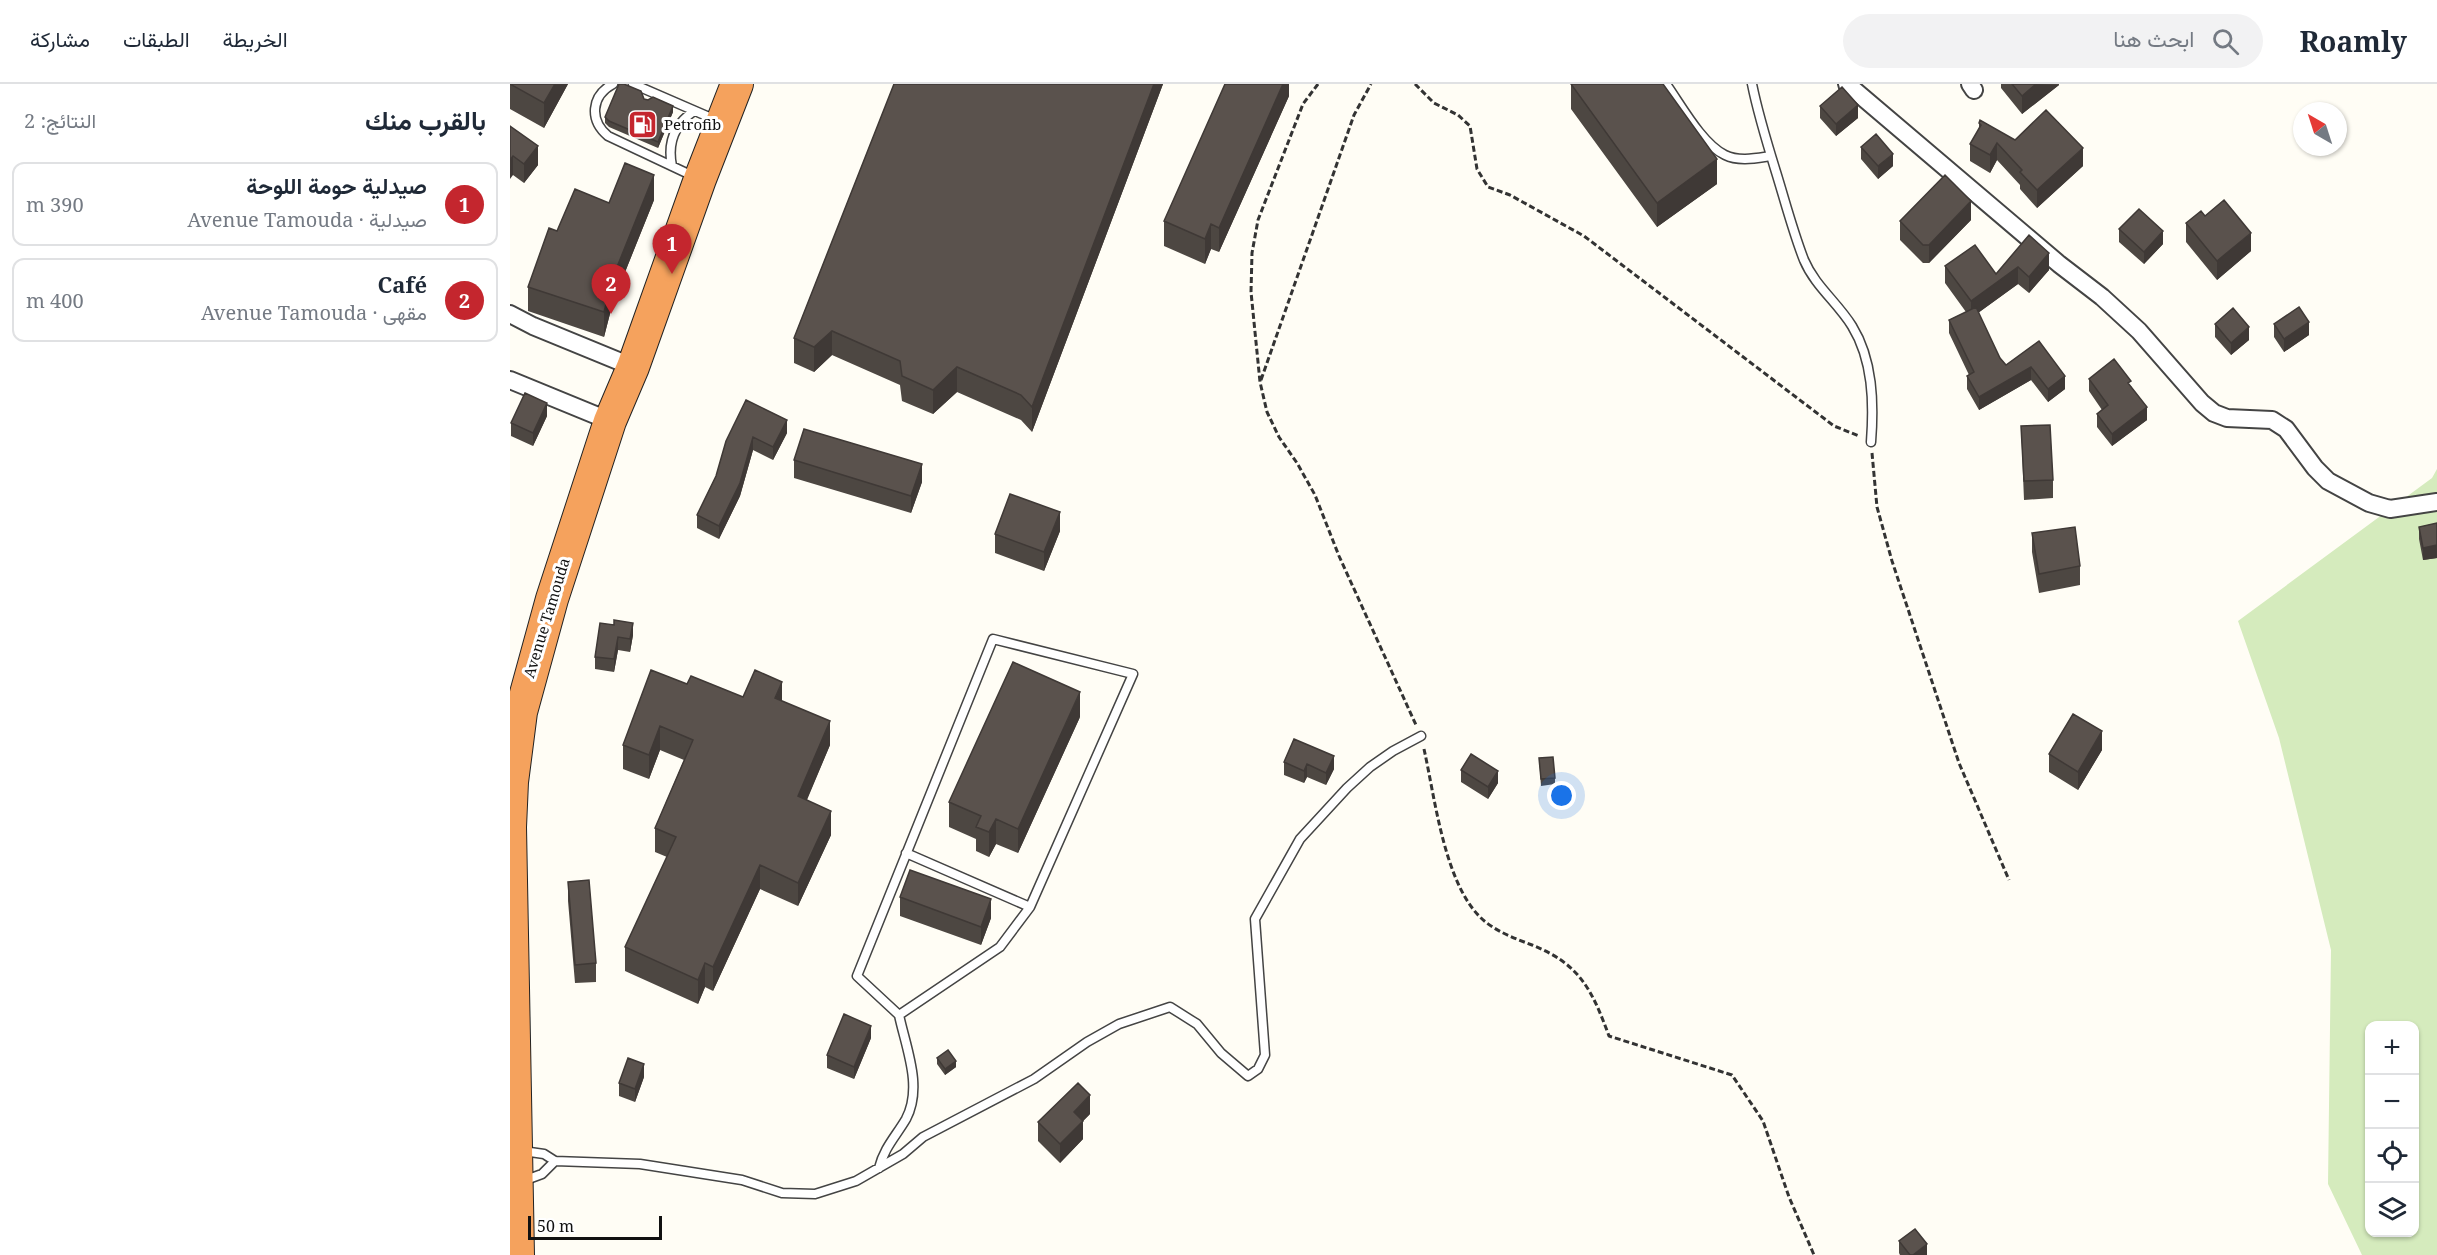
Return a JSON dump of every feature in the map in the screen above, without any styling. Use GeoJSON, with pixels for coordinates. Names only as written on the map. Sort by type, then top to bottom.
{"type":"FeatureCollection","features":[{"type":"Feature","properties":{"kind":"highway","name":"Avenue Tamouda"},"geometry":{"type":"LineString","coordinates":[[518,1255],[510,827],[520,703],[610,421],[633,367],[700,179],[708,116],[737,84]]}},
{"type":"Feature","properties":{"kind":"street"},"geometry":{"type":"LineString","coordinates":[[1847,84],[2050,256],[2102,297],[2139,331],[2202,403],[2214,413],[2227,418],[2272,420],[2286,429],[2315,468],[2328,481],[2369,503],[2390,509],[2437,502]]}},
{"type":"Feature","properties":{"kind":"street"},"geometry":{"type":"LineString","coordinates":[[510,314],[533,326],[633,367]]}},
{"type":"Feature","properties":{"kind":"street"},"geometry":{"type":"LineString","coordinates":[[510,380],[610,421]]}},
{"type":"Feature","properties":{"kind":"lane"},"geometry":{"type":"LineString","coordinates":[[613,84],[606,88],[594,105],[595,118],[601,130],[629,140],[672,166],[700,179]]}},
{"type":"Feature","properties":{"kind":"lane"},"geometry":{"type":"LineString","coordinates":[[633,84],[708,116]]}},
{"type":"Feature","properties":{"kind":"lane"},"geometry":{"type":"LineString","coordinates":[[1666,84],[1705,138],[1726,155],[1746,159],[1771,156]]}},
{"type":"Feature","properties":{"kind":"lane"},"geometry":{"type":"LineString","coordinates":[[1752,84],[1771,156],[1808,267],[1815,282],[1852,326],[1863,348],[1871,386],[1873,413],[1871,442]]}},
{"type":"Feature","properties":{"kind":"lane"},"geometry":{"type":"LineString","coordinates":[[647,100],[651,91]]}},
{"type":"Feature","properties":{"kind":"lane"},"geometry":{"type":"LineString","coordinates":[[672,166],[670,147],[675,130],[708,116]]}},
{"type":"Feature","properties":{"kind":"lane"},"geometry":{"type":"LineString","coordinates":[[879,1168],[882,1156],[905,1120],[914,1100],[912,1073],[899,1015],[857,976],[993,639],[1133,674],[1030,907],[1000,947],[899,1015]]}},
{"type":"Feature","properties":{"kind":"lane"},"geometry":{"type":"LineString","coordinates":[[516,1151],[538,1153],[555,1161],[640,1164],[742,1180],[782,1192],[815,1194],[856,1181],[903,1154],[923,1137],[1034,1079],[1087,1042],[1119,1024],[1170,1007],[1197,1024],[1221,1053],[1248,1076],[1258,1069],[1265,1055],[1255,920],[1300,839],[1347,788],[1370,767],[1421,736]]}},
{"type":"Feature","properties":{"kind":"lane"},"geometry":{"type":"LineString","coordinates":[[906,854],[1030,907]]}},
{"type":"Feature","properties":{"kind":"lane"},"geometry":{"type":"LineString","coordinates":[[517,1182],[542,1174],[555,1161]]}},
{"type":"Feature","properties":{"kind":"path"},"geometry":{"type":"LineString","coordinates":[[1318,84],[1303,104],[1258,220],[1252,253],[1251,292],[1260,382],[1267,412],[1279,437],[1315,495],[1339,556],[1421,736],[1446,848],[1457,881],[1467,901],[1481,918],[1497,930],[1542,949],[1573,968],[1587,985],[1609,1036],[1731,1075],[1763,1121],[1789,1197],[1814,1255]]}},
{"type":"Feature","properties":{"kind":"path"},"geometry":{"type":"LineString","coordinates":[[1260,382],[1354,115],[1371,84]]}},
{"type":"Feature","properties":{"kind":"path"},"geometry":{"type":"LineString","coordinates":[[1415,84],[1434,103],[1458,115],[1470,126],[1477,169],[1488,187],[1510,195],[1584,236],[1834,426],[1871,442],[1877,507],[1892,561],[1959,763],[2009,880]]}},
{"type":"Feature","properties":{"kind":"green space"},"geometry":{"type":"Polygon","coordinates":[[[2437,469],[2437,1255],[2362,1255],[2328,1184],[2331,950],[2279,738],[2238,621],[2432,478],[2437,469]]]}},
{"type":"Feature","properties":{"kind":"building"},"geometry":{"type":"Polygon","coordinates":[[[510,84],[555,84],[544,103],[510,84]]]}},
{"type":"Feature","properties":{"kind":"building"},"geometry":{"type":"Polygon","coordinates":[[[619,84],[641,91],[644,99],[648,100],[653,97],[673,106],[658,142],[609,121],[605,117],[619,84]]]}},
{"type":"Feature","properties":{"kind":"building"},"geometry":{"type":"Polygon","coordinates":[[[894,84],[1154,84],[1032,407],[1021,395],[957,367],[933,390],[902,376],[900,361],[832,331],[814,347],[794,338],[894,84]]]}},
{"type":"Feature","properties":{"kind":"building"},"geometry":{"type":"Polygon","coordinates":[[[1225,84],[1283,84],[1219,228],[1211,224],[1205,239],[1164,221],[1225,84]]]}},
{"type":"Feature","properties":{"kind":"building"},"geometry":{"type":"Polygon","coordinates":[[[1571,84],[1663,84],[1717,159],[1657,203],[1571,84]]]}},
{"type":"Feature","properties":{"kind":"building"},"geometry":{"type":"Polygon","coordinates":[[[2012,84],[2036,84],[2022,96],[2012,84]]]}},
{"type":"Feature","properties":{"kind":"building"},"geometry":{"type":"Polygon","coordinates":[[[1842,87],[1858,105],[1836,124],[1820,106],[1842,87]]]}},
{"type":"Feature","properties":{"kind":"building"},"geometry":{"type":"Polygon","coordinates":[[[2046,110],[2083,148],[2037,190],[1997,143],[1990,155],[1970,144],[1981,125],[1980,120],[2015,140],[2046,110]]]}},
{"type":"Feature","properties":{"kind":"building"},"geometry":{"type":"Polygon","coordinates":[[[510,126],[538,146],[524,164],[513,156],[510,160],[510,126]]]}},
{"type":"Feature","properties":{"kind":"building"},"geometry":{"type":"Polygon","coordinates":[[[1876,134],[1893,154],[1878,166],[1861,147],[1876,134]]]}},
{"type":"Feature","properties":{"kind":"building"},"geometry":{"type":"Polygon","coordinates":[[[625,163],[654,175],[613,277],[604,312],[528,287],[549,228],[557,231],[575,189],[609,203],[625,163]]]}},
{"type":"Feature","properties":{"kind":"building"},"geometry":{"type":"Polygon","coordinates":[[[1945,175],[1971,201],[1929,245],[1923,245],[1900,221],[1945,175]]]}},
{"type":"Feature","properties":{"kind":"building"},"geometry":{"type":"Polygon","coordinates":[[[2224,200],[2251,233],[2217,261],[2186,223],[2201,211],[2205,216],[2224,200]]]}},
{"type":"Feature","properties":{"kind":"building"},"geometry":{"type":"Polygon","coordinates":[[[2139,209],[2163,231],[2144,252],[2119,229],[2139,209]]]}},
{"type":"Feature","properties":{"kind":"building"},"geometry":{"type":"Polygon","coordinates":[[[2029,235],[2049,253],[2029,277],[2018,267],[1971,301],[1945,266],[1975,245],[1996,274],[2029,235]]]}},
{"type":"Feature","properties":{"kind":"building"},"geometry":{"type":"Polygon","coordinates":[[[1976,307],[2000,358],[2006,365],[2039,341],[2065,376],[2048,389],[2031,367],[1979,397],[1967,376],[1974,372],[1949,320],[1976,307]]]}},
{"type":"Feature","properties":{"kind":"building"},"geometry":{"type":"Polygon","coordinates":[[[2299,307],[2309,322],[2284,339],[2274,324],[2299,307]]]}},
{"type":"Feature","properties":{"kind":"building"},"geometry":{"type":"Polygon","coordinates":[[[2233,308],[2249,327],[2231,343],[2215,324],[2233,308]]]}},
{"type":"Feature","properties":{"kind":"building"},"geometry":{"type":"Polygon","coordinates":[[[2114,359],[2131,381],[2128,383],[2147,407],[2112,434],[2097,414],[2108,405],[2089,379],[2114,359]]]}},
{"type":"Feature","properties":{"kind":"building"},"geometry":{"type":"Polygon","coordinates":[[[525,393],[547,403],[533,433],[511,423],[525,393]]]}},
{"type":"Feature","properties":{"kind":"building"},"geometry":{"type":"Polygon","coordinates":[[[746,400],[787,420],[773,447],[753,437],[740,483],[719,526],[697,515],[716,476],[726,441],[746,400]]]}},
{"type":"Feature","properties":{"kind":"building"},"geometry":{"type":"Polygon","coordinates":[[[2050,425],[2053,480],[2024,481],[2021,426],[2050,425]]]}},
{"type":"Feature","properties":{"kind":"building"},"geometry":{"type":"Polygon","coordinates":[[[804,429],[922,464],[911,496],[794,460],[804,429]]]}},
{"type":"Feature","properties":{"kind":"building"},"geometry":{"type":"Polygon","coordinates":[[[1010,494],[1060,512],[1044,552],[995,534],[1010,494]]]}},
{"type":"Feature","properties":{"kind":"building"},"geometry":{"type":"Polygon","coordinates":[[[2437,523],[2437,545],[2423,548],[2419,527],[2437,523]]]}},
{"type":"Feature","properties":{"kind":"building"},"geometry":{"type":"Polygon","coordinates":[[[2075,527],[2080,566],[2039,574],[2032,533],[2075,527]]]}},
{"type":"Feature","properties":{"kind":"building"},"geometry":{"type":"Polygon","coordinates":[[[614,620],[633,623],[630,639],[618,637],[614,659],[595,657],[600,623],[614,625],[614,620]]]}},
{"type":"Feature","properties":{"kind":"building"},"geometry":{"type":"Polygon","coordinates":[[[1013,662],[1080,692],[1018,829],[996,819],[989,832],[976,827],[981,816],[949,802],[1013,662]]]}},
{"type":"Feature","properties":{"kind":"building"},"geometry":{"type":"Polygon","coordinates":[[[651,670],[687,684],[691,676],[743,697],[755,670],[782,682],[775,698],[830,721],[798,796],[831,811],[798,883],[760,865],[713,967],[705,963],[698,980],[625,947],[676,837],[655,828],[693,740],[660,726],[649,755],[623,745],[651,670]]]}},
{"type":"Feature","properties":{"kind":"building"},"geometry":{"type":"Polygon","coordinates":[[[2073,714],[2102,731],[2078,772],[2049,754],[2073,714]]]}},
{"type":"Feature","properties":{"kind":"building"},"geometry":{"type":"Polygon","coordinates":[[[1294,739],[1334,756],[1326,773],[1307,764],[1304,771],[1284,762],[1294,739]]]}},
{"type":"Feature","properties":{"kind":"building"},"geometry":{"type":"Polygon","coordinates":[[[1471,754],[1498,771],[1488,787],[1461,770],[1471,754]]]}},
{"type":"Feature","properties":{"kind":"building"},"geometry":{"type":"Polygon","coordinates":[[[1553,757],[1555,778],[1541,779],[1539,758],[1553,757]]]}},
{"type":"Feature","properties":{"kind":"building"},"geometry":{"type":"Polygon","coordinates":[[[910,870],[991,899],[981,927],[900,897],[910,870]]]}},
{"type":"Feature","properties":{"kind":"building"},"geometry":{"type":"Polygon","coordinates":[[[589,880],[596,963],[575,965],[568,882],[589,880]]]}},
{"type":"Feature","properties":{"kind":"building"},"geometry":{"type":"Polygon","coordinates":[[[844,1014],[871,1026],[854,1067],[827,1055],[844,1014]]]}},
{"type":"Feature","properties":{"kind":"building"},"geometry":{"type":"Polygon","coordinates":[[[948,1050],[956,1061],[945,1069],[937,1058],[948,1050]]]}},
{"type":"Feature","properties":{"kind":"building"},"geometry":{"type":"Polygon","coordinates":[[[628,1058],[644,1064],[635,1089],[619,1083],[628,1058]]]}},
{"type":"Feature","properties":{"kind":"building"},"geometry":{"type":"Polygon","coordinates":[[[1078,1083],[1090,1095],[1074,1112],[1083,1121],[1060,1144],[1038,1122],[1078,1083]]]}},
{"type":"Feature","properties":{"kind":"building"},"geometry":{"type":"Polygon","coordinates":[[[1915,1229],[1927,1244],[1910,1255],[1899,1241],[1915,1229]]]}},
{"type":"Feature","properties":{"kind":"place","name":"Petrofib"},"geometry":{"type":"Point","coordinates":[643,125]}},
{"type":"Feature","properties":{"kind":"place","name":"صيدلية حومة اللوحة"},"geometry":{"type":"Point","coordinates":[672,274]}},
{"type":"Feature","properties":{"kind":"place","name":"Café"},"geometry":{"type":"Point","coordinates":[611,314]}}]}
